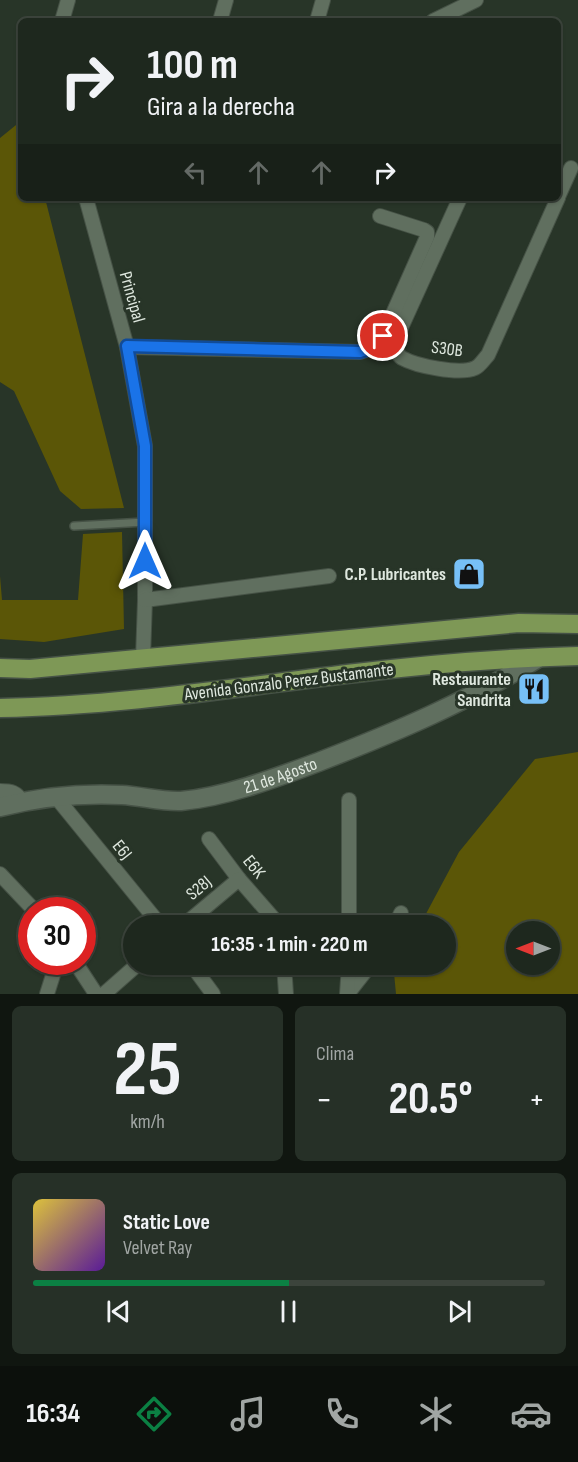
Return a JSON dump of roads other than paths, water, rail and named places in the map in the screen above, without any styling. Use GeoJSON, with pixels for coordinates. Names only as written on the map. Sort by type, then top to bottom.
{"type":"FeatureCollection","features":[{"type":"Feature","properties":{"kind":"main road","name":"Avenida Gonzalo Perez Bustamante"},"geometry":{"type":"LineString","coordinates":[[0,668],[30,669],[519,622],[578,624]]}},
{"type":"Feature","properties":{"kind":"main road","name":"Avenida Gonzalo Perez Bustamante"},"geometry":{"type":"LineString","coordinates":[[0,708],[182,696],[358,672],[447,663],[578,656]]}},
{"type":"Feature","properties":{"kind":"street"},"geometry":{"type":"LineString","coordinates":[[63,18],[68,0]]}},
{"type":"Feature","properties":{"kind":"street"},"geometry":{"type":"LineString","coordinates":[[221,18],[226,0]]}},
{"type":"Feature","properties":{"kind":"street"},"geometry":{"type":"LineString","coordinates":[[318,18],[323,0]]}},
{"type":"Feature","properties":{"kind":"street"},"geometry":{"type":"LineString","coordinates":[[439,18],[476,0]]}},
{"type":"Feature","properties":{"kind":"street","name":"S30B"},"geometry":{"type":"LineString","coordinates":[[561,190],[571,168]]}},
{"type":"Feature","properties":{"kind":"street","name":"Principal"},"geometry":{"type":"LineString","coordinates":[[87,201],[127,346],[145,446],[145,600],[142,658]]}},
{"type":"Feature","properties":{"kind":"street","name":"S30B"},"geometry":{"type":"LineString","coordinates":[[459,201],[395,341],[396,351],[401,358],[441,370],[462,372],[478,368],[488,355],[556,201]]}},
{"type":"Feature","properties":{"kind":"street"},"geometry":{"type":"LineString","coordinates":[[127,346],[360,352],[375,347],[383,336],[427,237],[427,232],[424,230],[380,216]]}},
{"type":"Feature","properties":{"kind":"street"},"geometry":{"type":"LineString","coordinates":[[145,600],[329,576]]}},
{"type":"Feature","properties":{"kind":"street","name":"21 de Agosto"},"geometry":{"type":"LineString","coordinates":[[0,807],[56,797],[122,795],[180,801],[232,791],[288,773],[424,719],[491,686],[538,658]]}},
{"type":"Feature","properties":{"kind":"street"},"geometry":{"type":"LineString","coordinates":[[0,791],[13,792],[22,802]]}},
{"type":"Feature","properties":{"kind":"street","name":"E6J"},"geometry":{"type":"LineString","coordinates":[[56,797],[152,915]]}},
{"type":"Feature","properties":{"kind":"street"},"geometry":{"type":"LineString","coordinates":[[349,800],[349,915]]}},
{"type":"Feature","properties":{"kind":"street","name":"E6K"},"geometry":{"type":"LineString","coordinates":[[209,839],[239,879],[271,915]]}},
{"type":"Feature","properties":{"kind":"street"},"geometry":{"type":"LineString","coordinates":[[0,874],[20,897]]}},
{"type":"Feature","properties":{"kind":"street","name":"S28J"},"geometry":{"type":"LineString","coordinates":[[196,915],[239,879]]}},
{"type":"Feature","properties":{"kind":"street"},"geometry":{"type":"LineString","coordinates":[[47,994],[53,975]]}},
{"type":"Feature","properties":{"kind":"street"},"geometry":{"type":"LineString","coordinates":[[84,975],[96,994]]}},
{"type":"Feature","properties":{"kind":"street"},"geometry":{"type":"LineString","coordinates":[[104,994],[126,975]]}},
{"type":"Feature","properties":{"kind":"street"},"geometry":{"type":"LineString","coordinates":[[199,975],[213,994]]}},
{"type":"Feature","properties":{"kind":"street"},"geometry":{"type":"LineString","coordinates":[[285,975],[286,994]]}},
{"type":"Feature","properties":{"kind":"street"},"geometry":{"type":"LineString","coordinates":[[348,993],[349,975]]}},
{"type":"Feature","properties":{"kind":"street"},"geometry":{"type":"LineString","coordinates":[[348,993],[362,975]]}},
{"type":"Feature","properties":{"kind":"lane"},"geometry":{"type":"LineString","coordinates":[[74,526],[145,522]]}},
{"type":"Feature","properties":{"kind":"place","name":"C.P. Lubricantes"},"geometry":{"type":"Point","coordinates":[469,574]}},
{"type":"Feature","properties":{"kind":"place","name":"Restaurante Sandrita"},"geometry":{"type":"Point","coordinates":[534,689]}}]}
